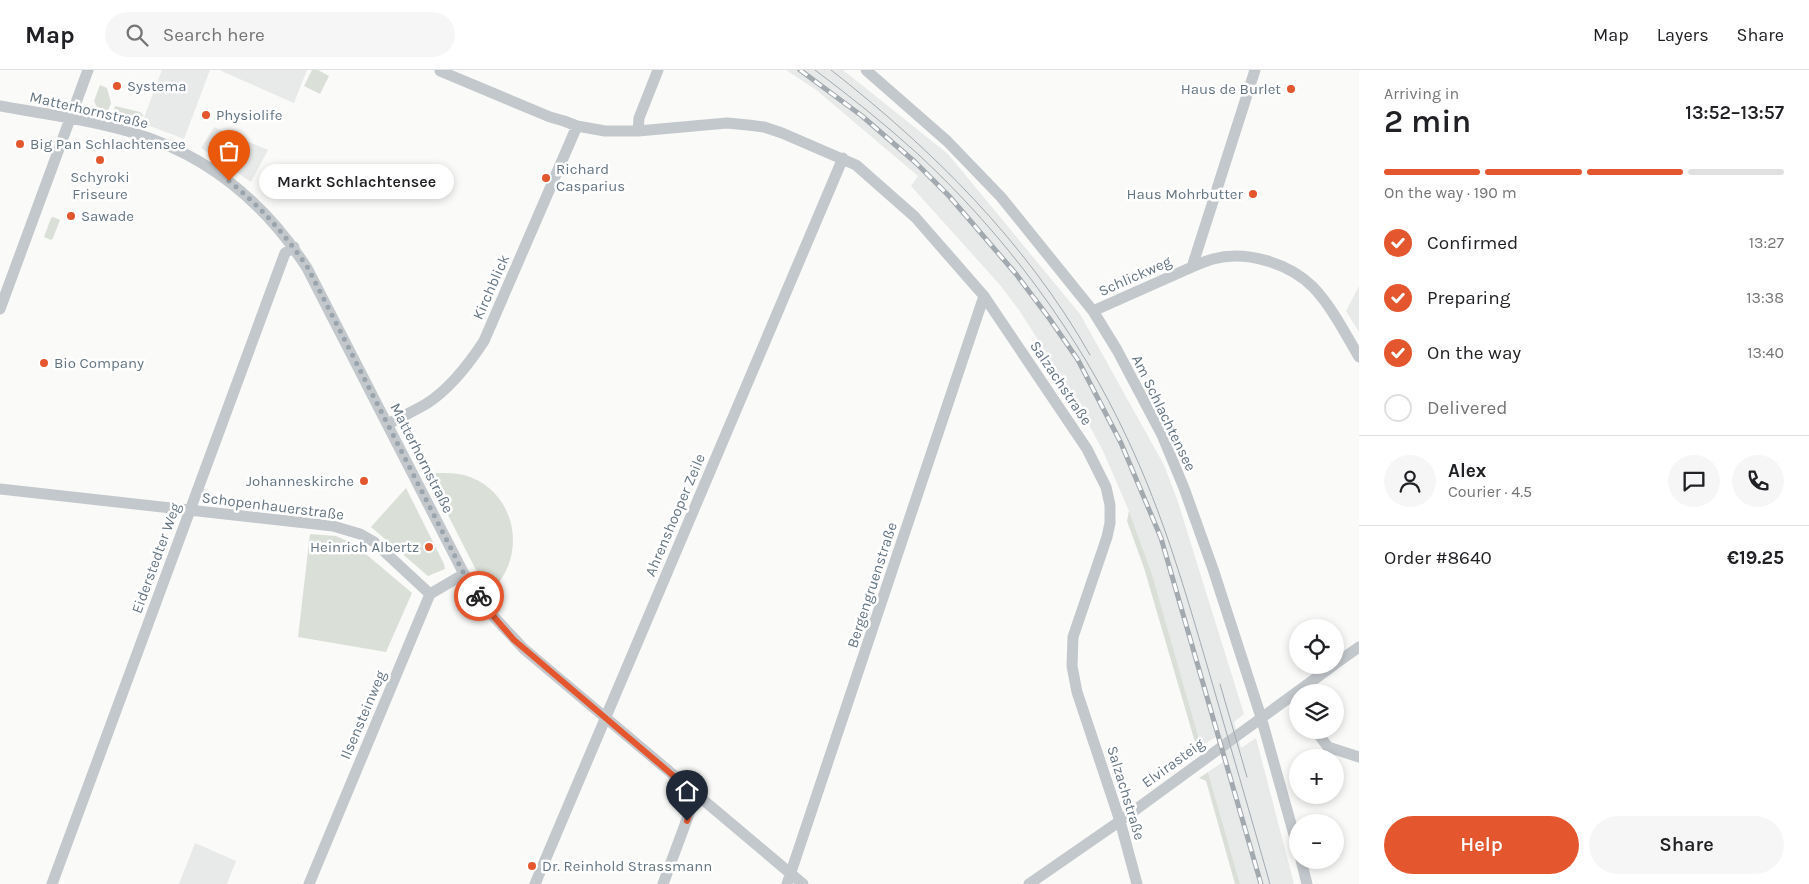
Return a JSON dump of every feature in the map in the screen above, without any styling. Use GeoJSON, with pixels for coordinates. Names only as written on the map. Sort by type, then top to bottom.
{"type":"FeatureCollection","features":[{"type":"Feature","properties":{"kind":"street"},"geometry":{"type":"LineString","coordinates":[[0,309],[88,70]]}},
{"type":"Feature","properties":{"kind":"street"},"geometry":{"type":"LineString","coordinates":[[638,131],[639,118],[658,70]]}},
{"type":"Feature","properties":{"kind":"street","name":"Am Schlachtensee"},"geometry":{"type":"LineString","coordinates":[[866,70],[947,141],[1001,197],[1093,311],[1151,413],[1178,473],[1213,569],[1262,717],[1289,816]]}},
{"type":"Feature","properties":{"kind":"street","name":"Schlickweg"},"geometry":{"type":"LineString","coordinates":[[1093,311],[1192,267],[1255,70]]}},
{"type":"Feature","properties":{"kind":"street","name":"Salzachstraße"},"geometry":{"type":"LineString","coordinates":[[440,71],[454,73],[550,118],[564,120],[577,126],[606,131],[638,131],[727,123],[748,125],[764,127],[782,133],[843,158],[856,165],[915,216],[984,296],[1087,449],[1106,488],[1110,504],[1110,523],[1073,637],[1072,666],[1078,692],[1120,821],[1137,884]]}},
{"type":"Feature","properties":{"kind":"street","name":"Matterhornstraße"},"geometry":{"type":"LineString","coordinates":[[0,106],[136,134],[180,152],[210,168],[249,197],[277,226],[308,268],[464,574],[494,617],[514,640],[696,795],[789,879],[803,884]]}},
{"type":"Feature","properties":{"kind":"street","name":"Kirchblick"},"geometry":{"type":"LineString","coordinates":[[388,424],[427,404],[437,396],[462,372],[479,349],[577,126]]}},
{"type":"Feature","properties":{"kind":"street","name":"Ahrenshooper Zeile"},"geometry":{"type":"LineString","coordinates":[[535,884],[843,158]]}},
{"type":"Feature","properties":{"kind":"street","name":"Eiderstedter Weg"},"geometry":{"type":"LineString","coordinates":[[52,884],[285,253],[294,247]]}},
{"type":"Feature","properties":{"kind":"street"},"geometry":{"type":"LineString","coordinates":[[1192,267],[1214,258],[1237,256],[1266,261],[1292,271],[1312,286],[1329,307],[1359,357]]}},
{"type":"Feature","properties":{"kind":"street","name":"Bergengruenstraße"},"geometry":{"type":"LineString","coordinates":[[789,879],[984,296]]}},
{"type":"Feature","properties":{"kind":"street","name":"Schopenhauerstraße"},"geometry":{"type":"LineString","coordinates":[[0,489],[333,526],[360,534],[374,542],[430,594]]}},
{"type":"Feature","properties":{"kind":"street"},"geometry":{"type":"LineString","coordinates":[[430,594],[464,574]]}},
{"type":"Feature","properties":{"kind":"street","name":"Ilsensteinweg"},"geometry":{"type":"LineString","coordinates":[[309,884],[430,594]]}},
{"type":"Feature","properties":{"kind":"street","name":"Elvirasteig"},"geometry":{"type":"LineString","coordinates":[[1344,658],[1359,647]]}},
{"type":"Feature","properties":{"kind":"street","name":"Elvirasteig"},"geometry":{"type":"LineString","coordinates":[[1308,684],[1322,674]]}},
{"type":"Feature","properties":{"kind":"street","name":"Elvirasteig"},"geometry":{"type":"LineString","coordinates":[[1029,884],[1120,821],[1289,698]]}},
{"type":"Feature","properties":{"kind":"street"},"geometry":{"type":"LineString","coordinates":[[1321,739],[1328,747],[1359,757]]}},
{"type":"Feature","properties":{"kind":"street"},"geometry":{"type":"LineString","coordinates":[[663,884],[696,795]]}},
{"type":"Feature","properties":{"kind":"street"},"geometry":{"type":"LineString","coordinates":[[1303,869],[1307,884]]}},
{"type":"Feature","properties":{"kind":"shaded area"},"geometry":{"type":"Polygon","coordinates":[[[162,70],[210,70],[184,139],[142,123],[162,70]]]}},
{"type":"Feature","properties":{"kind":"shaded area"},"geometry":{"type":"Polygon","coordinates":[[[219,70],[307,70],[294,103],[219,70]]]}},
{"type":"Feature","properties":{"kind":"shaded area"},"geometry":{"type":"Polygon","coordinates":[[[312,70],[318,70],[329,76],[320,94],[304,86],[312,70]]]}},
{"type":"Feature","properties":{"kind":"shaded area"},"geometry":{"type":"Polygon","coordinates":[[[786,70],[843,70],[948,154],[1080,314],[1164,465],[1177,499],[1244,714],[1234,722],[1241,748],[1256,738],[1294,884],[1240,884],[1208,772],[1223,762],[1216,737],[1201,746],[1149,565],[1129,511],[1103,451],[1073,395],[1019,310],[1000,285],[911,186],[918,176],[815,89],[786,70]]]}},
{"type":"Feature","properties":{"kind":"shaded area"},"geometry":{"type":"Polygon","coordinates":[[[100,85],[107,88],[111,103],[107,113],[99,112],[94,101],[100,85]]]}},
{"type":"Feature","properties":{"kind":"shaded area"},"geometry":{"type":"Polygon","coordinates":[[[115,106],[140,112],[143,115],[140,122],[113,114],[115,106]]]}},
{"type":"Feature","properties":{"kind":"shaded area"},"geometry":{"type":"Polygon","coordinates":[[[214,127],[268,150],[251,182],[201,148],[214,127]]]}},
{"type":"Feature","properties":{"kind":"shaded area"},"geometry":{"type":"Polygon","coordinates":[[[53,217],[60,220],[51,240],[44,237],[53,217]]]}},
{"type":"Feature","properties":{"kind":"shaded area"},"geometry":{"type":"Polygon","coordinates":[[[1359,286],[1359,332],[1346,311],[1359,286]]]}},
{"type":"Feature","properties":{"kind":"shaded area"},"geometry":{"type":"Polygon","coordinates":[[[437,473],[464,475],[482,483],[496,495],[506,509],[512,526],[513,544],[510,561],[502,578],[490,592],[475,568],[428,476],[437,473]]]}},
{"type":"Feature","properties":{"kind":"shaded area"},"geometry":{"type":"Polygon","coordinates":[[[406,488],[444,564],[445,569],[428,576],[371,527],[406,488]]]}},
{"type":"Feature","properties":{"kind":"shaded area"},"geometry":{"type":"Polygon","coordinates":[[[1129,511],[1151,571],[1201,746],[1197,749],[1144,568],[1127,521],[1129,511]]]}},
{"type":"Feature","properties":{"kind":"shaded area"},"geometry":{"type":"Polygon","coordinates":[[[310,534],[336,536],[354,544],[412,593],[386,652],[298,637],[310,534]]]}},
{"type":"Feature","properties":{"kind":"shaded area"},"geometry":{"type":"Polygon","coordinates":[[[1208,772],[1240,884],[1235,884],[1206,781],[1199,778],[1208,772]]]}},
{"type":"Feature","properties":{"kind":"shaded area"},"geometry":{"type":"Polygon","coordinates":[[[195,843],[236,861],[227,884],[179,884],[195,843]]]}},
{"type":"Feature","properties":{"kind":"tram line"},"geometry":{"type":"LineString","coordinates":[[815,70],[907,144],[981,218],[1037,288],[1087,362],[1128,440],[1163,525],[1200,642],[1270,884]]}},
{"type":"Feature","properties":{"kind":"tram line"},"geometry":{"type":"LineString","coordinates":[[831,70],[869,100],[940,165],[1007,236],[1065,314],[1090,355]]}},
{"type":"Feature","properties":{"kind":"tram line"},"geometry":{"type":"LineString","coordinates":[[1220,684],[1247,777]]}},
{"type":"Feature","properties":{"kind":"railway"},"geometry":{"type":"LineString","coordinates":[[800,70],[862,116],[915,162],[949,196],[1016,274],[1078,360],[1121,443],[1161,538],[1261,884]]}},
{"type":"Feature","properties":{"kind":"way so far"},"geometry":{"type":"LineString","coordinates":[[229,181],[259,206],[294,247],[308,268],[464,574],[479,596]]}},
{"type":"Feature","properties":{"kind":"place","name":"Systema"},"geometry":{"type":"Point","coordinates":[117,86]}},
{"type":"Feature","properties":{"kind":"place","name":"Haus de Burlet"},"geometry":{"type":"Point","coordinates":[1291,89]}},
{"type":"Feature","properties":{"kind":"place","name":"Physiolife"},"geometry":{"type":"Point","coordinates":[206,115]}},
{"type":"Feature","properties":{"kind":"place","name":"Big Pan Schlachtensee"},"geometry":{"type":"Point","coordinates":[20,144]}},
{"type":"Feature","properties":{"kind":"place","name":"Schyroki Friseure"},"geometry":{"type":"Point","coordinates":[100,160]}},
{"type":"Feature","properties":{"kind":"place","name":"Richard Casparius"},"geometry":{"type":"Point","coordinates":[546,178]}},
{"type":"Feature","properties":{"kind":"place","name":"Markt Schlachtensee"},"geometry":{"type":"Point","coordinates":[229,181]}},
{"type":"Feature","properties":{"kind":"place","name":"Haus Mohrbutter"},"geometry":{"type":"Point","coordinates":[1253,194]}},
{"type":"Feature","properties":{"kind":"place","name":"Sawade"},"geometry":{"type":"Point","coordinates":[71,216]}},
{"type":"Feature","properties":{"kind":"place","name":"Bio Company"},"geometry":{"type":"Point","coordinates":[44,363]}},
{"type":"Feature","properties":{"kind":"place","name":"Johanneskirche"},"geometry":{"type":"Point","coordinates":[364,481]}},
{"type":"Feature","properties":{"kind":"place","name":"Heinrich Albertz"},"geometry":{"type":"Point","coordinates":[429,547]}},
{"type":"Feature","properties":{"kind":"place","name":"Dr. Reinhold Strassmann"},"geometry":{"type":"Point","coordinates":[532,866]}},
{"type":"Feature","properties":{"kind":"route"},"geometry":{"type":"LineString","coordinates":[[479,596],[514,640],[696,795],[687,821]]}}]}
